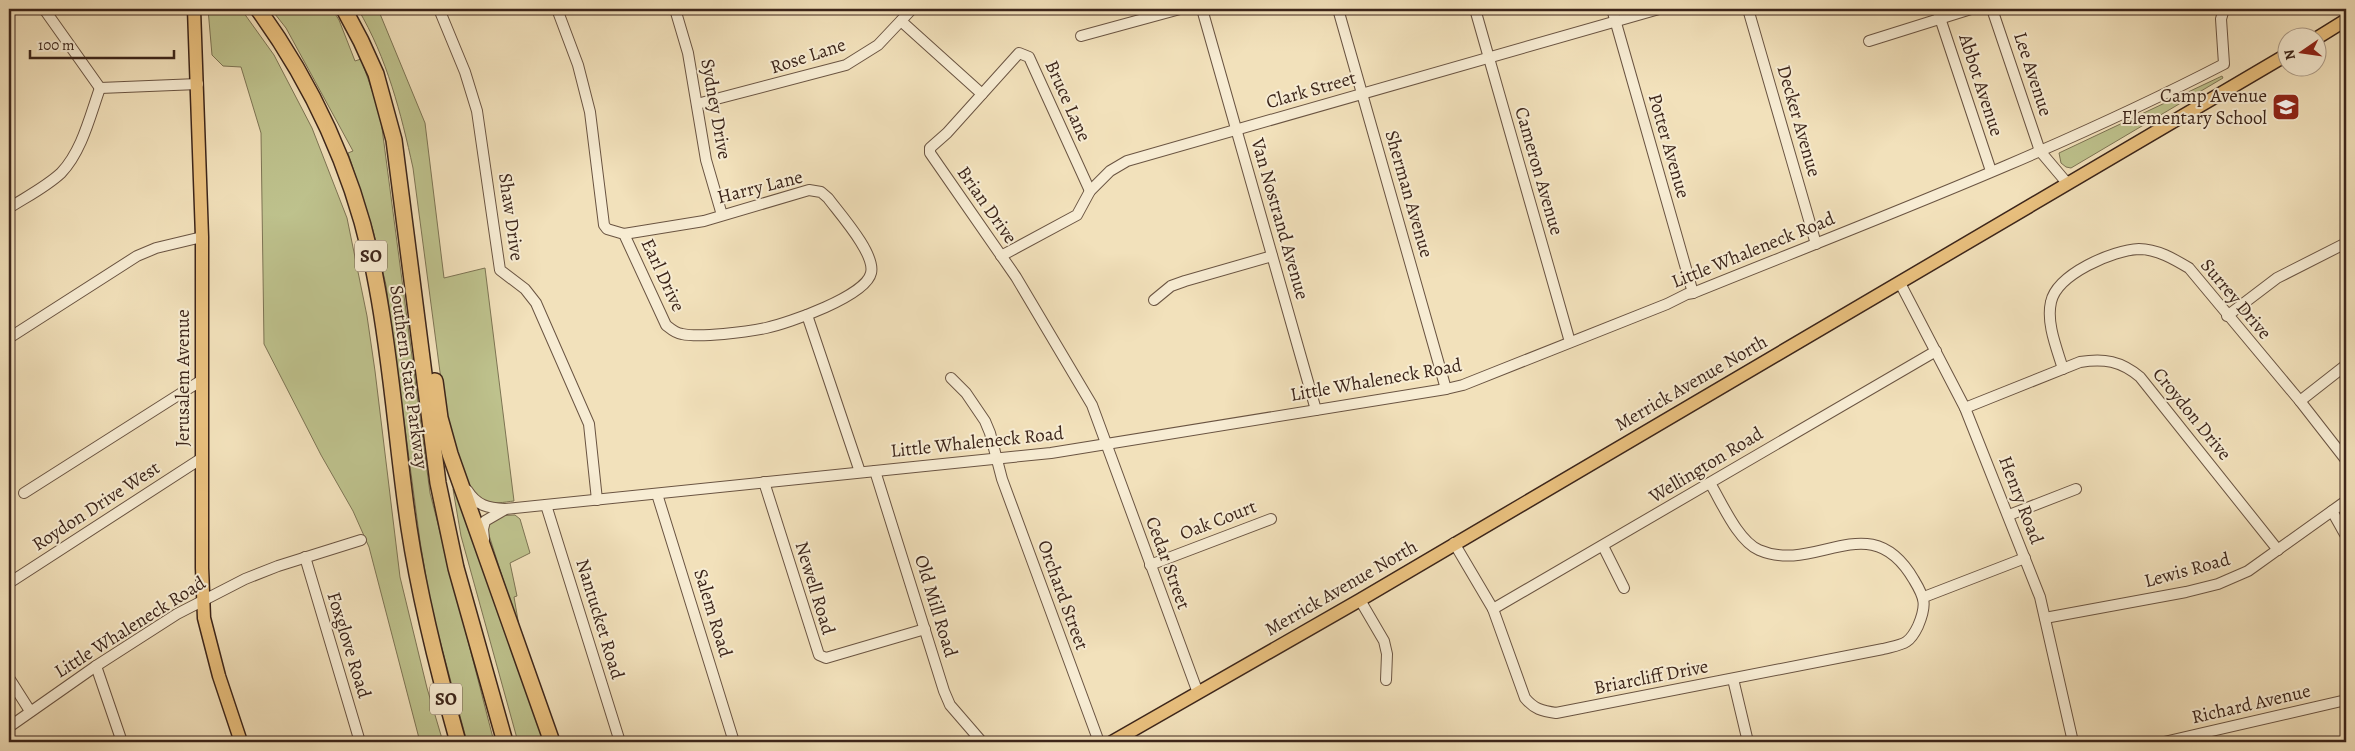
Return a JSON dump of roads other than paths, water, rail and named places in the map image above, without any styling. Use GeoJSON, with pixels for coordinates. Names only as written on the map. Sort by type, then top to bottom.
{"type":"FeatureCollection","features":[{"type":"Feature","properties":{"kind":"highway","name":"Southern State Parkway"},"geometry":{"type":"LineString","coordinates":[[258,9],[290,57],[324,119],[350,184],[366,234],[380,304],[414,563],[434,656],[458,742]]}},
{"type":"Feature","properties":{"kind":"highway","name":"Southern State Parkway"},"geometry":{"type":"LineString","coordinates":[[344,9],[368,57],[390,124],[398,163],[441,500],[460,585],[505,742]]}},
{"type":"Feature","properties":{"kind":"highway"},"geometry":{"type":"LineString","coordinates":[[409,257],[430,341],[443,429],[455,470],[552,742]]}},
{"type":"Feature","properties":{"kind":"highway"},"geometry":{"type":"LineString","coordinates":[[434,656],[440,718],[448,742]]}},
{"type":"Feature","properties":{"kind":"main road","name":"Jerusalem Avenue"},"geometry":{"type":"LineString","coordinates":[[194,9],[202,237],[204,618],[214,657],[241,742]]}},
{"type":"Feature","properties":{"kind":"main road"},"geometry":{"type":"LineString","coordinates":[[2328,31],[2346,20]]}},
{"type":"Feature","properties":{"kind":"main road","name":"Merrick Avenue North"},"geometry":{"type":"LineString","coordinates":[[1112,742],[1360,600],[2278,60]]}},
{"type":"Feature","properties":{"kind":"street"},"geometry":{"type":"LineString","coordinates":[[44,9],[100,88]]}},
{"type":"Feature","properties":{"kind":"street","name":"Shaw Drive"},"geometry":{"type":"LineString","coordinates":[[440,9],[465,72],[477,111],[500,270],[525,289],[536,303],[582,404],[589,424],[597,500]]}},
{"type":"Feature","properties":{"kind":"street","name":"Earl Drive"},"geometry":{"type":"LineString","coordinates":[[557,9],[578,64],[590,112],[604,226],[606,229],[624,234],[666,325],[675,332],[694,336],[766,328],[807,315]]}},
{"type":"Feature","properties":{"kind":"street","name":"Sydney Drive"},"geometry":{"type":"LineString","coordinates":[[675,9],[688,53],[706,160],[722,215]]}},
{"type":"Feature","properties":{"kind":"street","name":"Rose Lane"},"geometry":{"type":"LineString","coordinates":[[697,104],[801,79],[846,65],[878,45],[912,9]]}},
{"type":"Feature","properties":{"kind":"street"},"geometry":{"type":"LineString","coordinates":[[1081,36],[1180,9]]}},
{"type":"Feature","properties":{"kind":"street","name":"Van Nostrand Avenue"},"geometry":{"type":"LineString","coordinates":[[1202,9],[1316,410]]}},
{"type":"Feature","properties":{"kind":"street","name":"Sherman Avenue"},"geometry":{"type":"LineString","coordinates":[[1338,9],[1446,388]]}},
{"type":"Feature","properties":{"kind":"street","name":"Cameron Avenue"},"geometry":{"type":"LineString","coordinates":[[1475,9],[1570,342]]}},
{"type":"Feature","properties":{"kind":"street","name":"Potter Avenue"},"geometry":{"type":"LineString","coordinates":[[1612,9],[1693,293]]}},
{"type":"Feature","properties":{"kind":"street","name":"Clark Street"},"geometry":{"type":"LineString","coordinates":[[1001,256],[1077,214],[1090,191],[1110,171],[1127,161],[1659,9]]}},
{"type":"Feature","properties":{"kind":"street","name":"Decker Avenue"},"geometry":{"type":"LineString","coordinates":[[1748,9],[1816,244]]}},
{"type":"Feature","properties":{"kind":"street"},"geometry":{"type":"LineString","coordinates":[[1868,41],[1939,14],[1971,9]]}},
{"type":"Feature","properties":{"kind":"street","name":"Lee Avenue"},"geometry":{"type":"LineString","coordinates":[[1992,9],[2040,151]]}},
{"type":"Feature","properties":{"kind":"street","name":"Little Whaleneck Road"},"geometry":{"type":"LineString","coordinates":[[455,470],[471,496],[478,503],[487,507],[505,509],[996,458],[1106,444],[1463,384],[1816,244],[2040,151],[2118,116],[2224,64],[2221,19],[2224,9]]}},
{"type":"Feature","properties":{"kind":"street","name":"Abbot Avenue"},"geometry":{"type":"LineString","coordinates":[[1939,14],[1991,171]]}},
{"type":"Feature","properties":{"kind":"street"},"geometry":{"type":"LineString","coordinates":[[901,21],[982,94]]}},
{"type":"Feature","properties":{"kind":"street","name":"Bruce Lane"},"geometry":{"type":"LineString","coordinates":[[982,94],[1019,53],[1030,57],[1090,191]]}},
{"type":"Feature","properties":{"kind":"street"},"geometry":{"type":"LineString","coordinates":[[100,88],[198,84]]}},
{"type":"Feature","properties":{"kind":"street"},"geometry":{"type":"LineString","coordinates":[[9,208],[47,184],[69,163],[77,148],[100,88]]}},
{"type":"Feature","properties":{"kind":"street","name":"Brian Drive"},"geometry":{"type":"LineString","coordinates":[[982,94],[947,133],[930,148],[930,153],[1016,277],[1092,405],[1106,444]]}},
{"type":"Feature","properties":{"kind":"street"},"geometry":{"type":"LineString","coordinates":[[2040,151],[2067,183]]}},
{"type":"Feature","properties":{"kind":"street","name":"Harry Lane"},"geometry":{"type":"LineString","coordinates":[[624,234],[704,221],[809,190],[821,192],[828,198],[866,252],[872,264],[871,272],[862,287],[807,315]]}},
{"type":"Feature","properties":{"kind":"street"},"geometry":{"type":"LineString","coordinates":[[9,338],[137,256],[156,248],[202,237]]}},
{"type":"Feature","properties":{"kind":"street"},"geometry":{"type":"LineString","coordinates":[[2227,316],[2277,278],[2346,243]]}},
{"type":"Feature","properties":{"kind":"street","name":"Surrey Drive"},"geometry":{"type":"LineString","coordinates":[[2063,369],[2053,334],[2051,302],[2065,280],[2106,257],[2140,249],[2156,252],[2175,259],[2189,268],[2227,316],[2300,401],[2346,460]]}},
{"type":"Feature","properties":{"kind":"street"},"geometry":{"type":"LineString","coordinates":[[1154,300],[1165,290],[1185,281],[1272,256]]}},
{"type":"Feature","properties":{"kind":"street","name":"Henry Road"},"geometry":{"type":"LineString","coordinates":[[1900,283],[1965,408],[2040,597],[2073,742]]}},
{"type":"Feature","properties":{"kind":"street"},"geometry":{"type":"LineString","coordinates":[[807,315],[860,472]]}},
{"type":"Feature","properties":{"kind":"street","name":"Wellington Road"},"geometry":{"type":"LineString","coordinates":[[1493,610],[1936,351]]}},
{"type":"Feature","properties":{"kind":"street","name":"Croydon Drive"},"geometry":{"type":"LineString","coordinates":[[1965,408],[2080,362],[2099,359],[2117,362],[2133,371],[2278,550]]}},
{"type":"Feature","properties":{"kind":"street"},"geometry":{"type":"LineString","coordinates":[[2300,401],[2346,365]]}},
{"type":"Feature","properties":{"kind":"street","name":"Orchard Street"},"geometry":{"type":"LineString","coordinates":[[951,378],[966,393],[985,421],[1002,479],[1099,742]]}},
{"type":"Feature","properties":{"kind":"street"},"geometry":{"type":"LineString","coordinates":[[24,493],[202,380]]}},
{"type":"Feature","properties":{"kind":"street","name":"Cedar Street"},"geometry":{"type":"LineString","coordinates":[[1106,444],[1198,693]]}},
{"type":"Feature","properties":{"kind":"street","name":"Roydon Drive West"},"geometry":{"type":"LineString","coordinates":[[9,584],[202,458]]}},
{"type":"Feature","properties":{"kind":"street","name":"Old Mill Road"},"geometry":{"type":"LineString","coordinates":[[875,471],[950,704],[982,742]]}},
{"type":"Feature","properties":{"kind":"street","name":"Newell Road"},"geometry":{"type":"LineString","coordinates":[[764,482],[819,654],[826,658],[850,653],[925,629]]}},
{"type":"Feature","properties":{"kind":"street"},"geometry":{"type":"LineString","coordinates":[[1710,484],[1742,536],[1758,550],[1786,556],[1860,543],[1876,545],[1888,550],[1901,560],[1924,597],[2025,558]]}},
{"type":"Feature","properties":{"kind":"street"},"geometry":{"type":"LineString","coordinates":[[2009,515],[2076,489]]}},
{"type":"Feature","properties":{"kind":"street","name":"Salem Road"},"geometry":{"type":"LineString","coordinates":[[657,494],[734,742]]}},
{"type":"Feature","properties":{"kind":"street","name":"Lewis Road"},"geometry":{"type":"LineString","coordinates":[[2045,618],[2218,584],[2248,572],[2346,501]]}},
{"type":"Feature","properties":{"kind":"street","name":"Nantucket Road"},"geometry":{"type":"LineString","coordinates":[[546,505],[620,742]]}},
{"type":"Feature","properties":{"kind":"street","name":"Little Whaleneck Road"},"geometry":{"type":"LineString","coordinates":[[490,567],[484,525],[488,518],[505,509]]}},
{"type":"Feature","properties":{"kind":"street"},"geometry":{"type":"LineString","coordinates":[[2332,511],[2346,536]]}},
{"type":"Feature","properties":{"kind":"street","name":"Oak Court"},"geometry":{"type":"LineString","coordinates":[[1150,565],[1271,519]]}},
{"type":"Feature","properties":{"kind":"street","name":"Little Whaleneck Road"},"geometry":{"type":"LineString","coordinates":[[9,727],[96,666],[204,599],[245,579],[305,557],[361,540]]}},
{"type":"Feature","properties":{"kind":"street","name":"Briarcliff Drive"},"geometry":{"type":"LineString","coordinates":[[1454,543],[1493,610],[1525,698],[1532,707],[1543,712],[1556,713],[1907,644],[1919,623],[1924,608],[1924,597]]}},
{"type":"Feature","properties":{"kind":"street"},"geometry":{"type":"LineString","coordinates":[[1603,546],[1624,588]]}},
{"type":"Feature","properties":{"kind":"street","name":"Foxglove Road"},"geometry":{"type":"LineString","coordinates":[[305,557],[360,742]]}},
{"type":"Feature","properties":{"kind":"street"},"geometry":{"type":"LineString","coordinates":[[1360,600],[1384,641],[1387,654],[1386,680]]}},
{"type":"Feature","properties":{"kind":"street"},"geometry":{"type":"LineString","coordinates":[[96,666],[122,742]]}},
{"type":"Feature","properties":{"kind":"street"},"geometry":{"type":"LineString","coordinates":[[9,678],[30,711]]}},
{"type":"Feature","properties":{"kind":"street"},"geometry":{"type":"LineString","coordinates":[[1733,679],[1748,742]]}},
{"type":"Feature","properties":{"kind":"street","name":"Richard Avenue"},"geometry":{"type":"LineString","coordinates":[[2164,742],[2346,700]]}},
{"type":"Feature","properties":{"kind":"place","name":"Camp Avenue Elementary School"},"geometry":{"type":"Point","coordinates":[2286,107]}}]}
